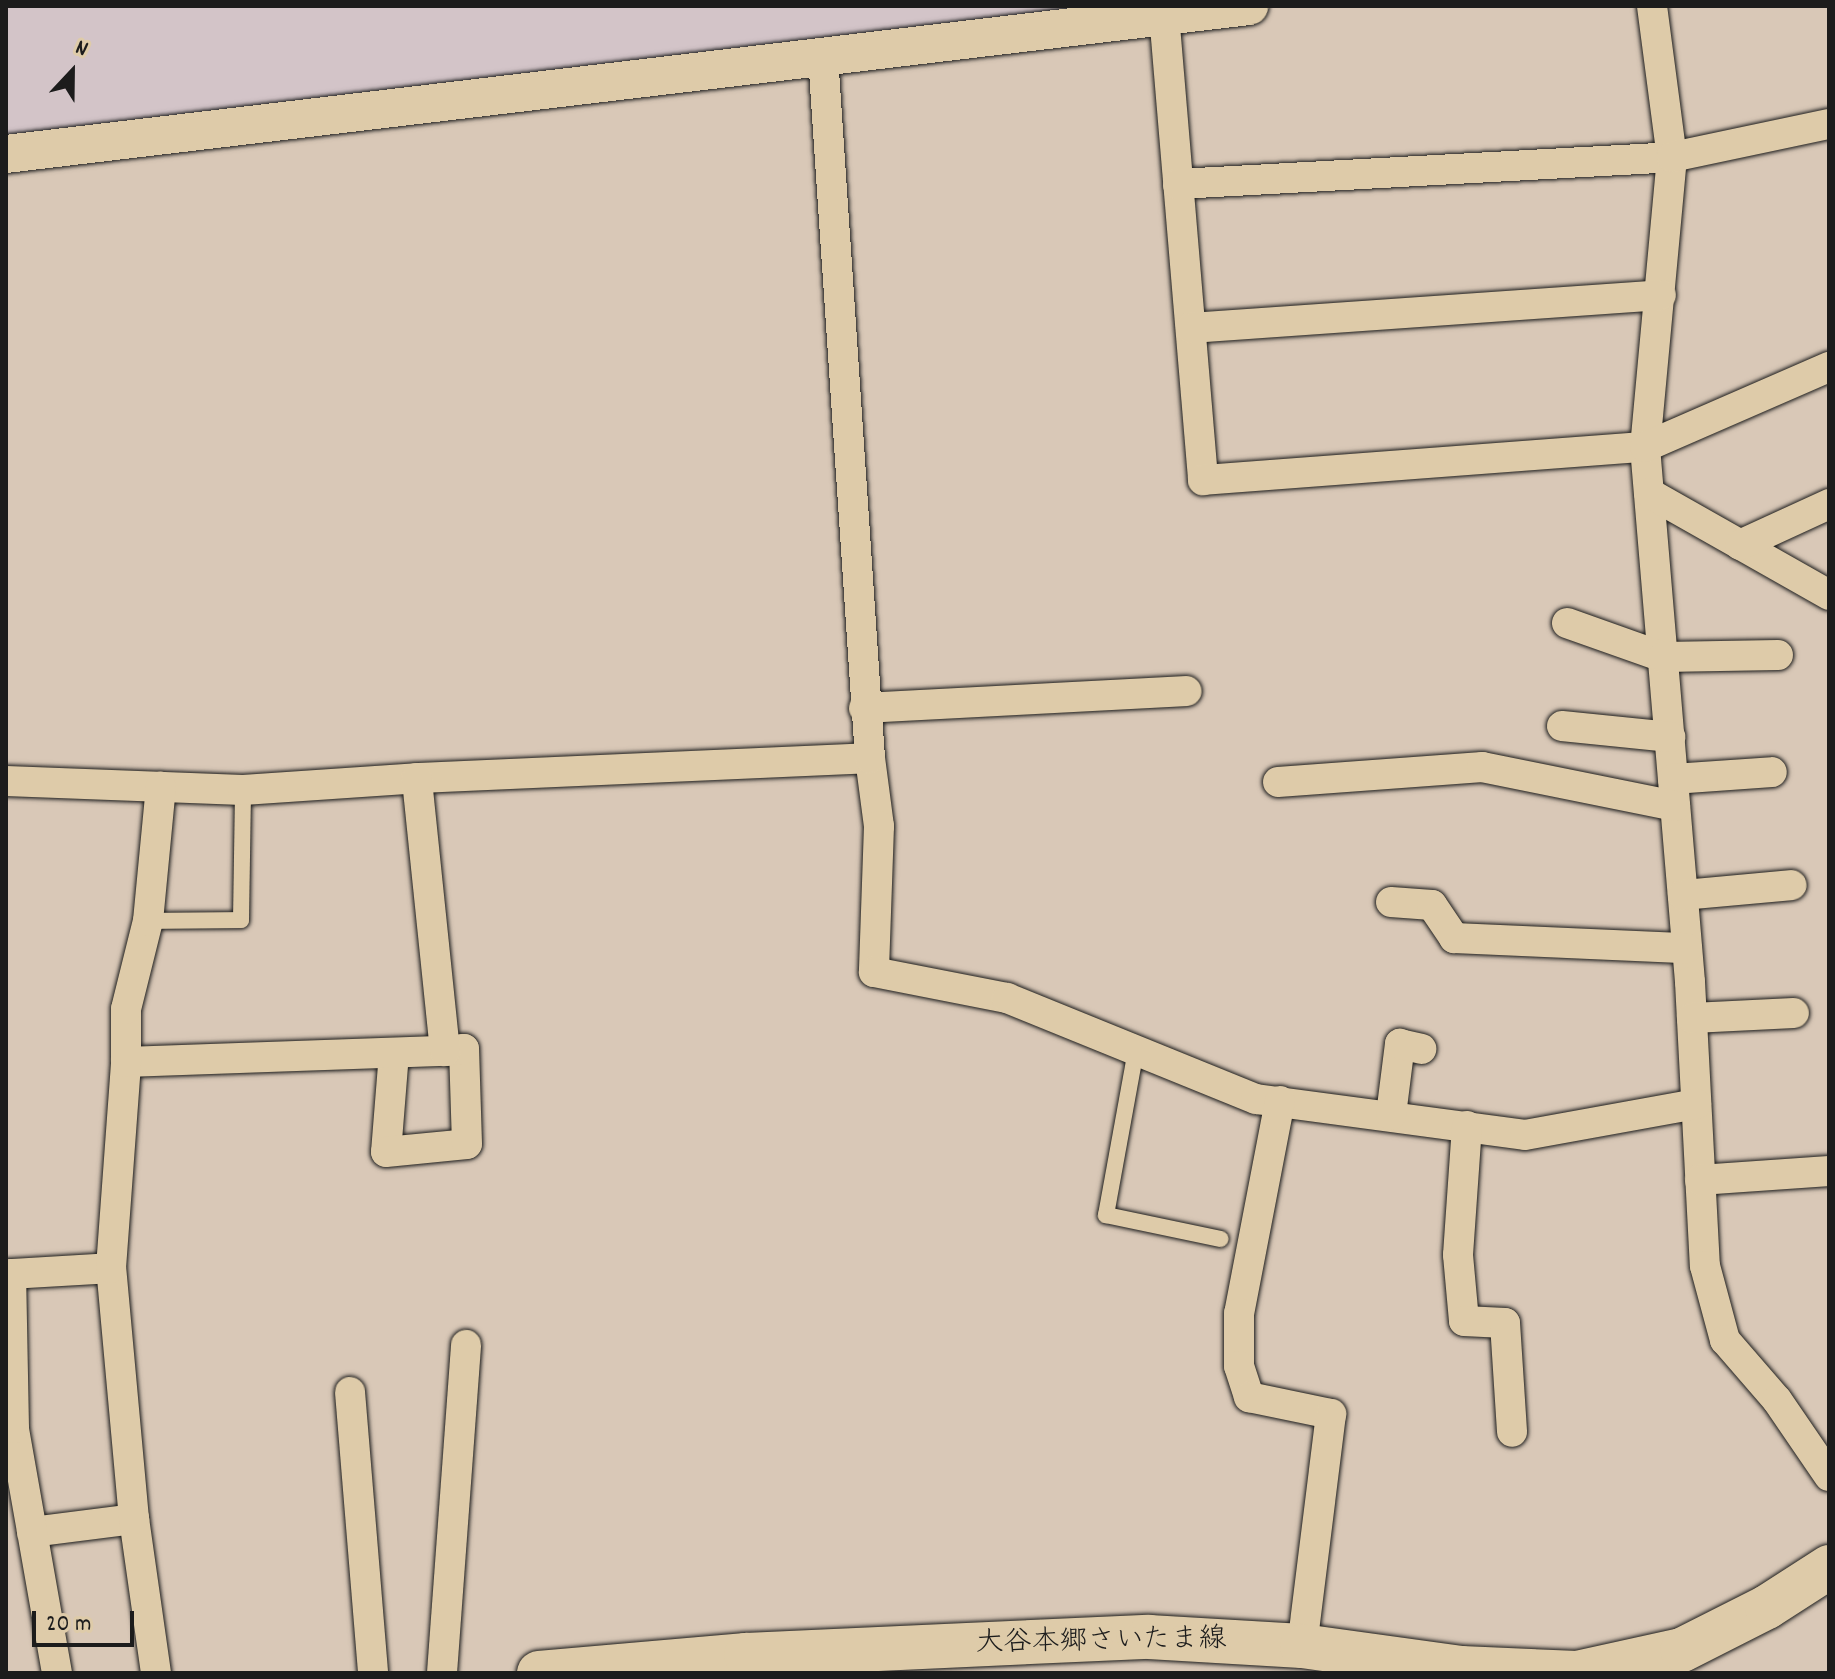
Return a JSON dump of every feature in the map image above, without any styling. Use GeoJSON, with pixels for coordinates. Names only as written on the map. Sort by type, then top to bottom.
{"type":"FeatureCollection","features":[{"type":"Feature","properties":{"kind":"main road","name":"大谷本郷さいたま線"},"geometry":{"type":"LineString","coordinates":[[547,1673],[746,1655],[1149,1637],[1302,1646],[1382,1665],[1577,1673],[1682,1650],[1767,1607],[1829,1567]]}},
{"type":"Feature","properties":{"kind":"street"},"geometry":{"type":"LineString","coordinates":[[6,154],[1249,6]]}},
{"type":"Feature","properties":{"kind":"street"},"geometry":{"type":"LineString","coordinates":[[1652,6],[1672,157],[1645,447],[1687,948],[1705,1266],[1725,1340],[1777,1400],[1829,1476]]}},
{"type":"Feature","properties":{"kind":"street"},"geometry":{"type":"LineString","coordinates":[[1164,14],[1203,480],[1645,447],[1829,367]]}},
{"type":"Feature","properties":{"kind":"street"},"geometry":{"type":"LineString","coordinates":[[823,56],[864,708],[879,826],[874,972],[1007,998],[1256,1099],[1525,1135],[1696,1104]]}},
{"type":"Feature","properties":{"kind":"street"},"geometry":{"type":"LineString","coordinates":[[1178,184],[1672,157],[1829,124]]}},
{"type":"Feature","properties":{"kind":"street"},"geometry":{"type":"LineString","coordinates":[[1191,328],[1661,295]]}},
{"type":"Feature","properties":{"kind":"street"},"geometry":{"type":"LineString","coordinates":[[1649,493],[1829,595]]}},
{"type":"Feature","properties":{"kind":"street"},"geometry":{"type":"LineString","coordinates":[[1740,545],[1829,504]]}},
{"type":"Feature","properties":{"kind":"street"},"geometry":{"type":"LineString","coordinates":[[1567,623],[1663,657],[1778,655]]}},
{"type":"Feature","properties":{"kind":"street"},"geometry":{"type":"LineString","coordinates":[[864,708],[1187,691]]}},
{"type":"Feature","properties":{"kind":"street"},"geometry":{"type":"LineString","coordinates":[[1562,726],[1670,737]]}},
{"type":"Feature","properties":{"kind":"street"},"geometry":{"type":"LineString","coordinates":[[6,781],[243,790],[417,778],[870,758]]}},
{"type":"Feature","properties":{"kind":"street"},"geometry":{"type":"LineString","coordinates":[[1278,782],[1482,767],[1674,792],[1772,772]]}},
{"type":"Feature","properties":{"kind":"street"},"geometry":{"type":"LineString","coordinates":[[417,778],[445,1051]]}},
{"type":"Feature","properties":{"kind":"street"},"geometry":{"type":"LineString","coordinates":[[156,1673],[134,1519],[111,1268],[126,1062],[126,1009],[148,921],[161,787]]}},
{"type":"Feature","properties":{"kind":"street"},"geometry":{"type":"LineString","coordinates":[[1683,895],[1792,885]]}},
{"type":"Feature","properties":{"kind":"street"},"geometry":{"type":"LineString","coordinates":[[1391,902],[1432,905],[1454,938],[1687,948]]}},
{"type":"Feature","properties":{"kind":"street"},"geometry":{"type":"LineString","coordinates":[[1692,1018],[1794,1013]]}},
{"type":"Feature","properties":{"kind":"street"},"geometry":{"type":"LineString","coordinates":[[1391,1115],[1400,1044],[1421,1049]]}},
{"type":"Feature","properties":{"kind":"street"},"geometry":{"type":"LineString","coordinates":[[126,1062],[464,1049],[467,1144],[386,1152],[394,1053]]}},
{"type":"Feature","properties":{"kind":"street"},"geometry":{"type":"LineString","coordinates":[[1280,1101],[1239,1313],[1239,1366],[1249,1397],[1331,1414],[1302,1646]]}},
{"type":"Feature","properties":{"kind":"street"},"geometry":{"type":"LineString","coordinates":[[1467,1126],[1458,1255],[1464,1321],[1505,1323],[1512,1432]]}},
{"type":"Feature","properties":{"kind":"street"},"geometry":{"type":"LineString","coordinates":[[1700,1180],[1829,1171]]}},
{"type":"Feature","properties":{"kind":"street"},"geometry":{"type":"LineString","coordinates":[[57,1673],[14,1428],[11,1274],[111,1268]]}},
{"type":"Feature","properties":{"kind":"street"},"geometry":{"type":"LineString","coordinates":[[442,1673],[466,1345]]}},
{"type":"Feature","properties":{"kind":"street"},"geometry":{"type":"LineString","coordinates":[[350,1392],[373,1673]]}},
{"type":"Feature","properties":{"kind":"street"},"geometry":{"type":"LineString","coordinates":[[32,1532],[134,1519]]}},
{"type":"Feature","properties":{"kind":"lane"},"geometry":{"type":"LineString","coordinates":[[148,921],[241,920],[243,790]]}},
{"type":"Feature","properties":{"kind":"lane"},"geometry":{"type":"LineString","coordinates":[[1136,1050],[1106,1215],[1221,1239]]}},
{"type":"Feature","properties":{"kind":"shaded area"},"geometry":{"type":"Polygon","coordinates":[[[6,6],[1138,6],[6,137],[6,6]]]}}]}
